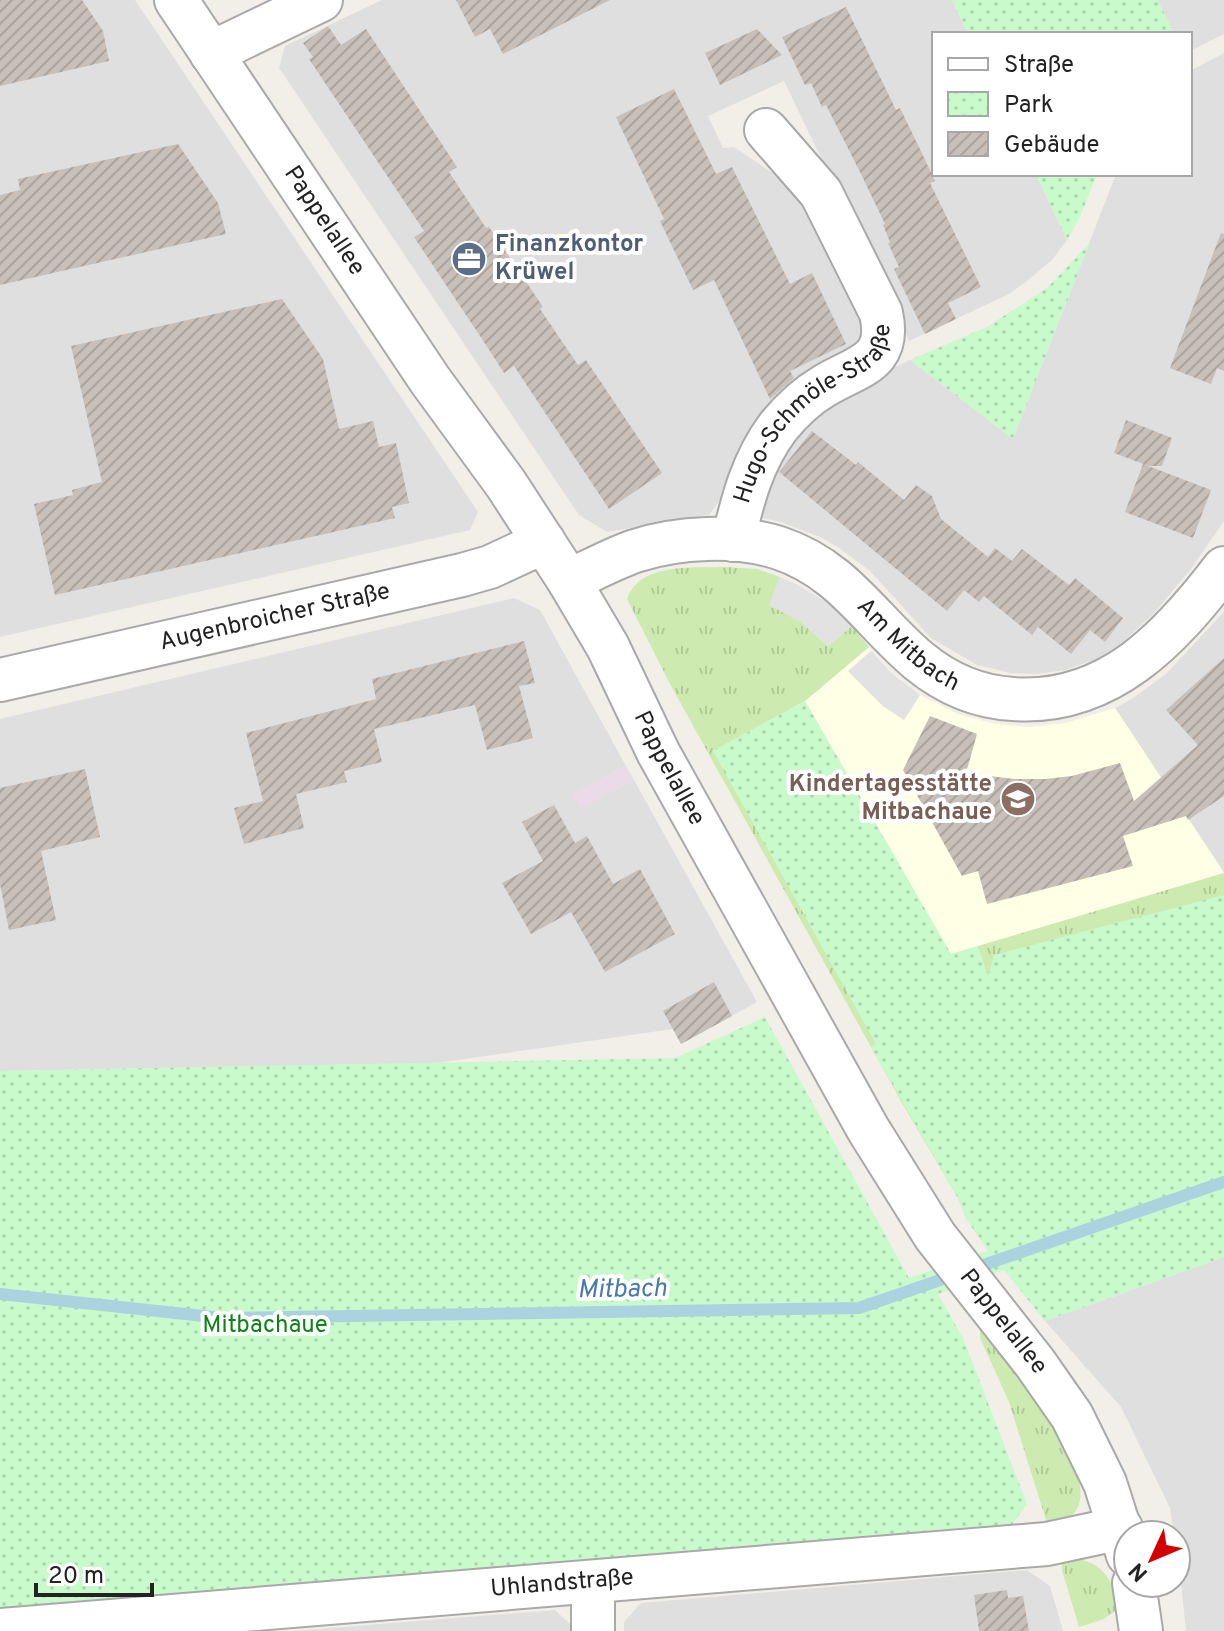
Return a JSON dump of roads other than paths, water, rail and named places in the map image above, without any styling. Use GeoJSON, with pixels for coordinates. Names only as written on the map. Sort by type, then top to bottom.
{"type":"FeatureCollection","features":[{"type":"Feature","properties":{"kind":"street","name":"Pappelallee"},"geometry":{"type":"LineString","coordinates":[[176,0],[421,367],[506,484],[569,581],[608,647],[658,752],[831,1065],[882,1152],[962,1272],[1035,1363],[1072,1416],[1105,1483],[1117,1519]]}},
{"type":"Feature","properties":{"kind":"street"},"geometry":{"type":"LineString","coordinates":[[211,53],[321,0]]}},
{"type":"Feature","properties":{"kind":"street","name":"Hugo-Schmöle-Straße"},"geometry":{"type":"LineString","coordinates":[[733,540],[748,479],[762,450],[781,424],[801,403],[824,386],[863,367],[884,342],[881,313],[821,193],[766,130]]}},
{"type":"Feature","properties":{"kind":"street","name":"Am Mitbach"},"geometry":{"type":"LineString","coordinates":[[569,581],[635,551],[688,541],[760,543],[781,549],[843,584],[918,660],[942,678],[969,692],[1031,701],[1089,690],[1134,664],[1178,624],[1224,568]]}},
{"type":"Feature","properties":{"kind":"street","name":"Augenbroicher Straße"},"geometry":{"type":"LineString","coordinates":[[0,680],[462,575],[490,567],[544,542]]}},
{"type":"Feature","properties":{"kind":"street","name":"Uhlandstraße"},"geometry":{"type":"LineString","coordinates":[[0,1630],[1047,1544],[1112,1541]]}},
{"type":"Feature","properties":{"kind":"street"},"geometry":{"type":"LineString","coordinates":[[593,1582],[593,1631]]}},
{"type":"Feature","properties":{"kind":"street"},"geometry":{"type":"LineString","coordinates":[[1136,1599],[1141,1631]]}},
{"type":"Feature","properties":{"kind":"waterway","name":"Mitbach"},"geometry":{"type":"LineString","coordinates":[[0,1294],[222,1318],[859,1308],[1224,1182]]}},
{"type":"Feature","properties":{"kind":"place","name":"Finanzkontor Krüwel"},"geometry":{"type":"Point","coordinates":[469,259]}},
{"type":"Feature","properties":{"kind":"place","name":"Kindertagesstätte Mitbachaue"},"geometry":{"type":"Point","coordinates":[1018,799]}},
{"type":"Feature","properties":{"kind":"park label","name":"Mitbachaue"},"geometry":{"type":"Point","coordinates":[265,1326]}}]}
